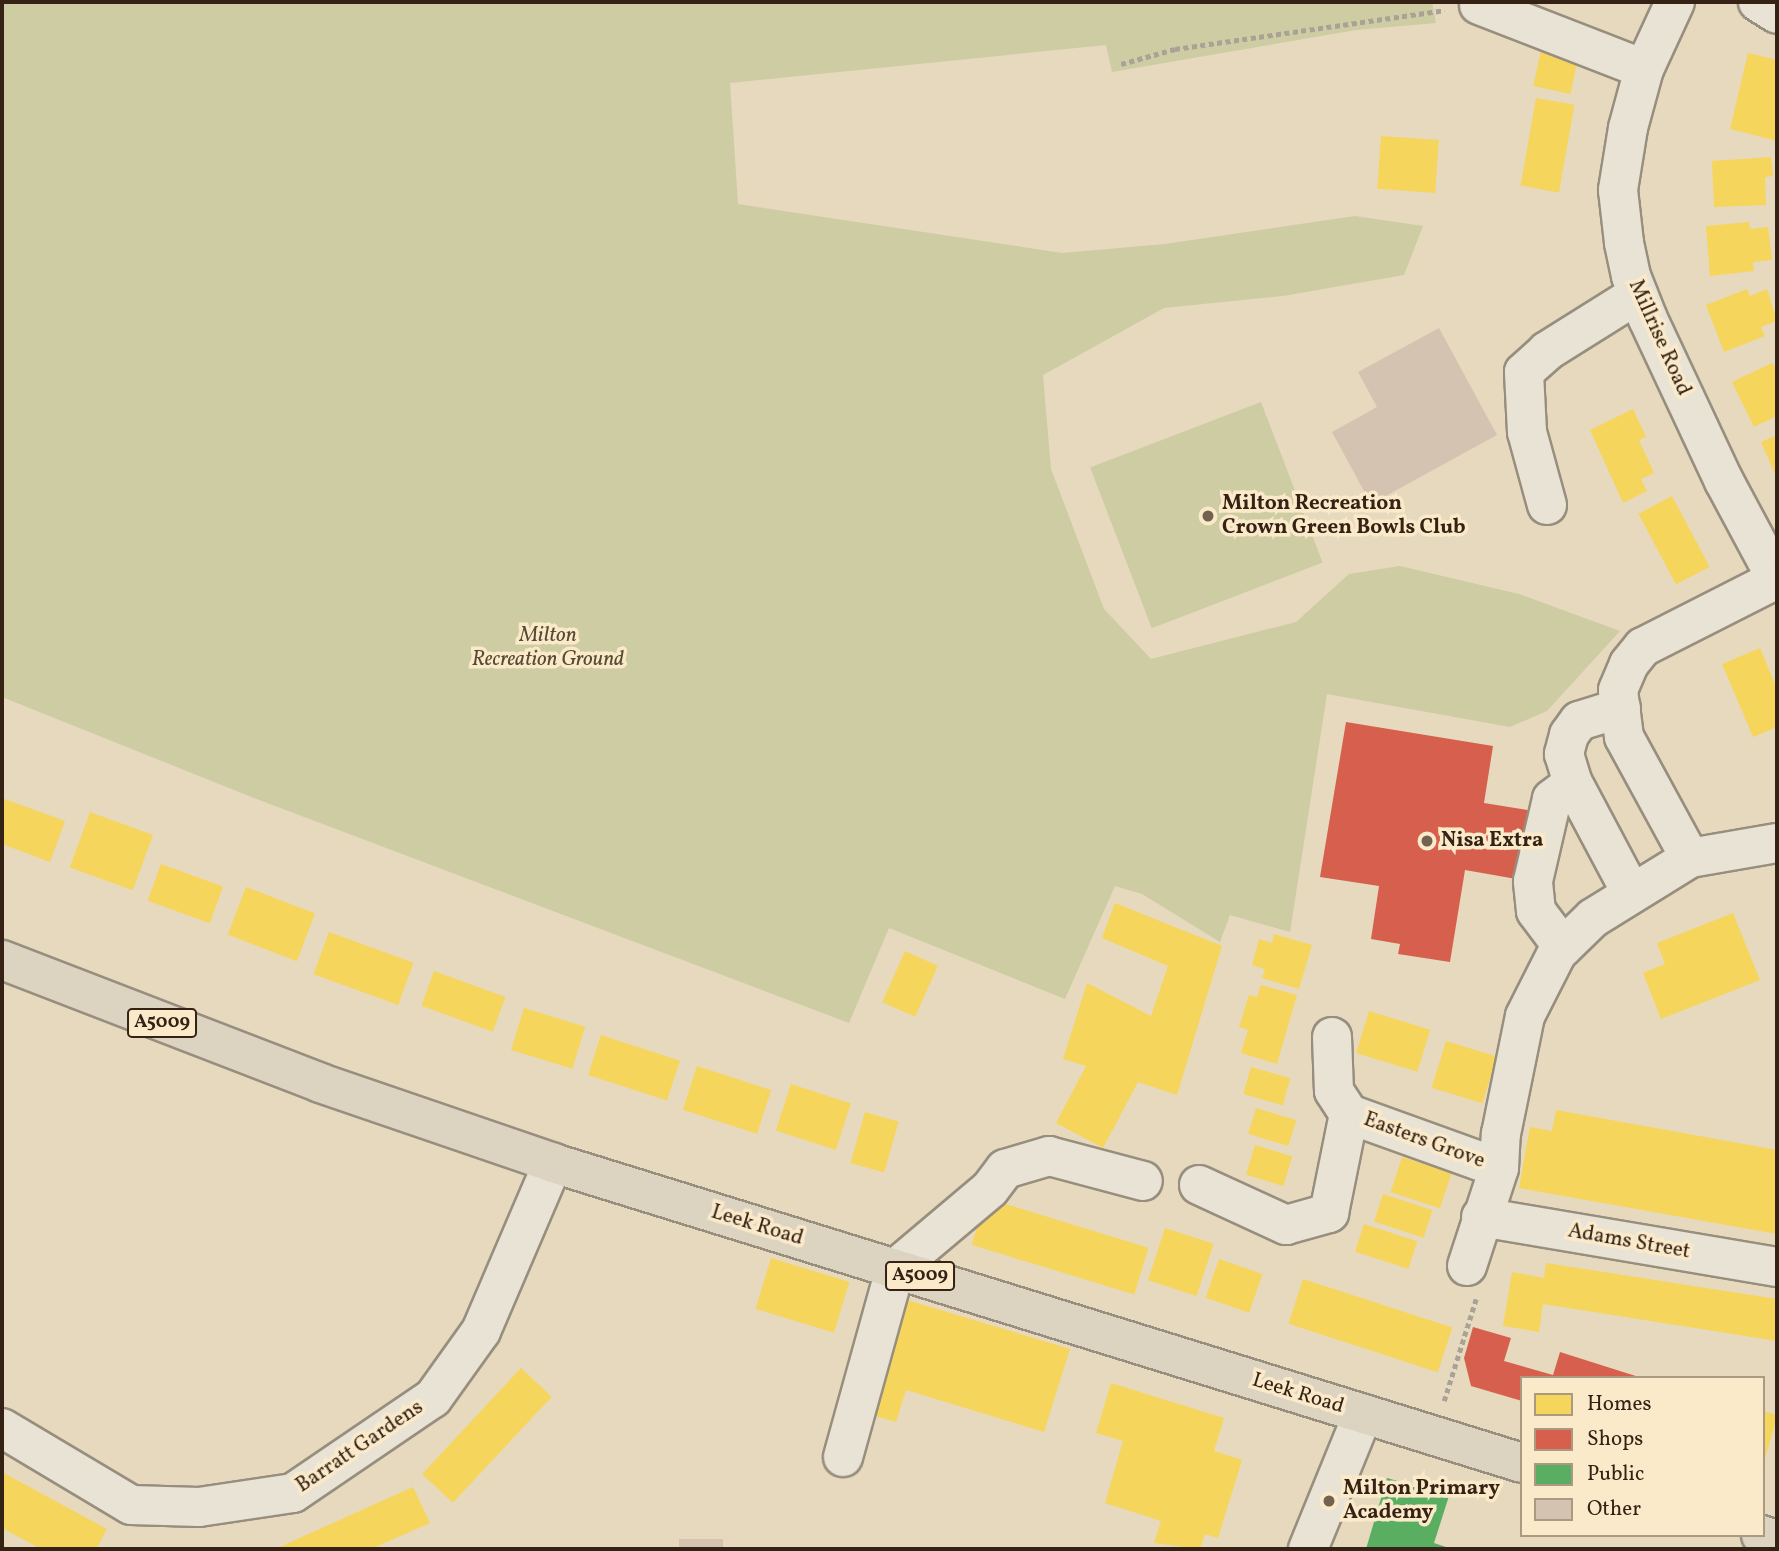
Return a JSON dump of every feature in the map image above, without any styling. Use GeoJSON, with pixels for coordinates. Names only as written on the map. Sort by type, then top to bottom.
{"type":"FeatureCollection","features":[{"type":"Feature","properties":{"kind":"main road","name":"Leek Road"},"geometry":{"type":"LineString","coordinates":[[3,963],[320,1083],[553,1163],[1520,1462]]}},
{"type":"Feature","properties":{"kind":"street","name":"Millrise Road"},"geometry":{"type":"LineString","coordinates":[[1675,2],[1644,69],[1628,128],[1618,190],[1626,254],[1638,294],[1724,481],[1777,580]]}},
{"type":"Feature","properties":{"kind":"street"},"geometry":{"type":"LineString","coordinates":[[1758,2],[1777,15]]}},
{"type":"Feature","properties":{"kind":"street"},"geometry":{"type":"LineString","coordinates":[[1479,5],[1644,69]]}},
{"type":"Feature","properties":{"kind":"street"},"geometry":{"type":"LineString","coordinates":[[1547,505],[1527,432],[1524,372],[1546,351],[1638,294]]}},
{"type":"Feature","properties":{"kind":"street"},"geometry":{"type":"LineString","coordinates":[[1690,858],[1624,737],[1618,690],[1629,664],[1643,647],[1777,580]]}},
{"type":"Feature","properties":{"kind":"street"},"geometry":{"type":"LineString","coordinates":[[1620,708],[1580,721],[1569,735],[1563,754],[1573,783],[1631,892]]}},
{"type":"Feature","properties":{"kind":"street"},"geometry":{"type":"LineString","coordinates":[[1563,947],[1536,911],[1533,881],[1552,799],[1573,783]]}},
{"type":"Feature","properties":{"kind":"street"},"geometry":{"type":"LineString","coordinates":[[1467,1266],[1500,1151],[1525,1016],[1563,947],[1631,892],[1690,858],[1777,843]]}},
{"type":"Feature","properties":{"kind":"street","name":"Easters Grove"},"geometry":{"type":"LineString","coordinates":[[1332,1037],[1334,1091],[1349,1114],[1500,1151]]}},
{"type":"Feature","properties":{"kind":"street","name":"Easters Grove"},"geometry":{"type":"LineString","coordinates":[[1199,1185],[1286,1225],[1329,1213],[1349,1114]]}},
{"type":"Feature","properties":{"kind":"street"},"geometry":{"type":"LineString","coordinates":[[843,1457],[895,1269],[990,1189],[1005,1169],[1049,1156],[1143,1181]]}},
{"type":"Feature","properties":{"kind":"street","name":"Barratt Gardens"},"geometry":{"type":"LineString","coordinates":[[2,1429],[131,1505],[199,1507],[293,1493],[433,1398],[481,1331],[553,1163]]}},
{"type":"Feature","properties":{"kind":"street","name":"Adams Street"},"geometry":{"type":"LineString","coordinates":[[1481,1217],[1777,1267]]}},
{"type":"Feature","properties":{"kind":"street"},"geometry":{"type":"LineString","coordinates":[[1308,1549],[1363,1414]]}},
{"type":"Feature","properties":{"kind":"path"},"geometry":{"type":"LineString","coordinates":[[1121,64],[1175,49],[1479,5]]}},
{"type":"Feature","properties":{"kind":"path"},"geometry":{"type":"LineString","coordinates":[[1433,1436],[1486,1270],[1467,1266]]}},
{"type":"Feature","properties":{"kind":"green space","name":"Milton Recreation Ground"},"geometry":{"type":"Polygon","coordinates":[[[2,2],[1432,2],[1436,23],[1356,30],[1112,72],[1106,45],[730,83],[738,204],[1062,253],[1165,244],[1355,216],[1423,226],[1404,275],[1283,296],[1164,308],[1043,375],[1051,469],[1104,609],[1151,659],[1296,622],[1349,574],[1400,566],[1519,594],[1620,631],[1547,711],[1510,727],[1327,694],[1290,932],[1230,915],[1220,942],[1142,894],[1115,886],[1065,999],[889,928],[849,1023],[249,796],[2,697],[2,2]]]}},
{"type":"Feature","properties":{"kind":"green space","name":"Milton Recreation Crown Green Bowls Club"},"geometry":{"type":"Polygon","coordinates":[[[1261,402],[1323,563],[1152,628],[1090,468],[1261,402]]]}},
{"type":"Feature","properties":{"kind":"building: Homes"},"geometry":{"type":"Polygon","coordinates":[[[1542,45],[1579,53],[1570,94],[1533,86],[1542,45]]]}},
{"type":"Feature","properties":{"kind":"building: Homes"},"geometry":{"type":"Polygon","coordinates":[[[1748,53],[1777,60],[1777,141],[1730,129],[1748,53]]]}},
{"type":"Feature","properties":{"kind":"building: Homes"},"geometry":{"type":"Polygon","coordinates":[[[1536,98],[1574,105],[1559,192],[1521,186],[1536,98]]]}},
{"type":"Feature","properties":{"kind":"building: Homes"},"geometry":{"type":"Polygon","coordinates":[[[1381,136],[1439,140],[1435,193],[1377,189],[1381,136]]]}},
{"type":"Feature","properties":{"kind":"building: Homes"},"geometry":{"type":"Polygon","coordinates":[[[1771,157],[1773,176],[1765,177],[1766,205],[1714,207],[1712,161],[1771,157]]]}},
{"type":"Feature","properties":{"kind":"building: Homes"},"geometry":{"type":"Polygon","coordinates":[[[1749,222],[1750,229],[1768,227],[1772,260],[1753,262],[1754,271],[1710,276],[1706,226],[1749,222]]]}},
{"type":"Feature","properties":{"kind":"building: Homes"},"geometry":{"type":"Polygon","coordinates":[[[1747,289],[1750,296],[1767,289],[1777,321],[1761,327],[1765,336],[1724,352],[1706,305],[1747,289]]]}},
{"type":"Feature","properties":{"kind":"building: Homes"},"geometry":{"type":"Polygon","coordinates":[[[1772,363],[1777,369],[1777,416],[1754,427],[1732,382],[1772,363]]]}},
{"type":"Feature","properties":{"kind":"building: Homes"},"geometry":{"type":"Polygon","coordinates":[[[1633,409],[1646,437],[1639,440],[1654,473],[1641,479],[1647,491],[1623,503],[1590,430],[1633,409]]]}},
{"type":"Feature","properties":{"kind":"building: Homes"},"geometry":{"type":"Polygon","coordinates":[[[1777,435],[1777,479],[1761,442],[1777,435]]]}},
{"type":"Feature","properties":{"kind":"building: Homes"},"geometry":{"type":"Polygon","coordinates":[[[1672,496],[1710,567],[1676,584],[1638,514],[1672,496]]]}},
{"type":"Feature","properties":{"kind":"building: Homes"},"geometry":{"type":"Polygon","coordinates":[[[1760,648],[1777,689],[1777,727],[1753,737],[1722,664],[1760,648]]]}},
{"type":"Feature","properties":{"kind":"building: Homes"},"geometry":{"type":"Polygon","coordinates":[[[2,798],[65,821],[50,862],[2,844],[2,798]]]}},
{"type":"Feature","properties":{"kind":"building: Homes"},"geometry":{"type":"Polygon","coordinates":[[[90,812],[153,835],[133,890],[70,867],[90,812]]]}},
{"type":"Feature","properties":{"kind":"building: Homes"},"geometry":{"type":"Polygon","coordinates":[[[161,864],[223,887],[210,923],[148,901],[161,864]]]}},
{"type":"Feature","properties":{"kind":"building: Homes"},"geometry":{"type":"Polygon","coordinates":[[[246,887],[315,914],[297,961],[228,935],[246,887]]]}},
{"type":"Feature","properties":{"kind":"building: Homes"},"geometry":{"type":"Polygon","coordinates":[[[1115,903],[1222,946],[1177,1095],[1138,1082],[1103,1148],[1056,1123],[1086,1066],[1063,1059],[1087,983],[1151,1016],[1168,966],[1102,938],[1115,903]]]}},
{"type":"Feature","properties":{"kind":"building: Homes"},"geometry":{"type":"Polygon","coordinates":[[[1733,913],[1760,980],[1661,1019],[1643,973],[1665,964],[1657,943],[1733,913]]]}},
{"type":"Feature","properties":{"kind":"building: Homes"},"geometry":{"type":"Polygon","coordinates":[[[329,932],[414,963],[398,1005],[314,974],[329,932]]]}},
{"type":"Feature","properties":{"kind":"building: Homes"},"geometry":{"type":"Polygon","coordinates":[[[1274,934],[1312,945],[1299,989],[1262,978],[1265,969],[1252,965],[1259,939],[1272,943],[1274,934]]]}},
{"type":"Feature","properties":{"kind":"building: Homes"},"geometry":{"type":"Polygon","coordinates":[[[905,951],[938,966],[915,1017],[882,1002],[905,951]]]}},
{"type":"Feature","properties":{"kind":"building: Homes"},"geometry":{"type":"Polygon","coordinates":[[[434,971],[505,997],[493,1032],[421,1006],[434,971]]]}},
{"type":"Feature","properties":{"kind":"building: Homes"},"geometry":{"type":"Polygon","coordinates":[[[1261,985],[1297,995],[1277,1064],[1241,1053],[1248,1030],[1239,1027],[1249,995],[1257,997],[1261,985]]]}},
{"type":"Feature","properties":{"kind":"building: Homes"},"geometry":{"type":"Polygon","coordinates":[[[524,1008],[585,1027],[572,1069],[511,1050],[524,1008]]]}},
{"type":"Feature","properties":{"kind":"building: Homes"},"geometry":{"type":"Polygon","coordinates":[[[1369,1011],[1430,1030],[1417,1072],[1356,1053],[1369,1011]]]}},
{"type":"Feature","properties":{"kind":"building: Homes"},"geometry":{"type":"Polygon","coordinates":[[[601,1035],[680,1061],[667,1101],[588,1075],[601,1035]]]}},
{"type":"Feature","properties":{"kind":"building: Homes"},"geometry":{"type":"Polygon","coordinates":[[[1446,1041],[1497,1056],[1482,1103],[1432,1088],[1446,1041]]]}},
{"type":"Feature","properties":{"kind":"building: Homes"},"geometry":{"type":"Polygon","coordinates":[[[697,1066],[771,1090],[757,1134],[683,1110],[697,1066]]]}},
{"type":"Feature","properties":{"kind":"building: Homes"},"geometry":{"type":"Polygon","coordinates":[[[1251,1067],[1290,1078],[1283,1105],[1243,1094],[1251,1067]]]}},
{"type":"Feature","properties":{"kind":"building: Homes"},"geometry":{"type":"Polygon","coordinates":[[[791,1084],[851,1103],[836,1150],[776,1131],[791,1084]]]}},
{"type":"Feature","properties":{"kind":"building: Homes"},"geometry":{"type":"Polygon","coordinates":[[[1256,1108],[1296,1120],[1288,1146],[1248,1134],[1256,1108]]]}},
{"type":"Feature","properties":{"kind":"building: Homes"},"geometry":{"type":"Polygon","coordinates":[[[1556,1110],[1777,1150],[1777,1234],[1519,1188],[1530,1127],[1552,1131],[1556,1110]]]}},
{"type":"Feature","properties":{"kind":"building: Homes"},"geometry":{"type":"Polygon","coordinates":[[[865,1112],[899,1122],[884,1173],[850,1163],[865,1112]]]}},
{"type":"Feature","properties":{"kind":"building: Homes"},"geometry":{"type":"Polygon","coordinates":[[[1255,1145],[1292,1156],[1283,1186],[1246,1175],[1255,1145]]]}},
{"type":"Feature","properties":{"kind":"building: Homes"},"geometry":{"type":"Polygon","coordinates":[[[1402,1157],[1451,1173],[1440,1208],[1391,1192],[1402,1157]]]}},
{"type":"Feature","properties":{"kind":"building: Homes"},"geometry":{"type":"Polygon","coordinates":[[[1383,1194],[1432,1210],[1423,1238],[1374,1222],[1383,1194]]]}},
{"type":"Feature","properties":{"kind":"building: Homes"},"geometry":{"type":"Polygon","coordinates":[[[986,1198],[1149,1248],[1134,1295],[972,1245],[986,1198]]]}},
{"type":"Feature","properties":{"kind":"building: Homes"},"geometry":{"type":"Polygon","coordinates":[[[1364,1224],[1417,1241],[1408,1269],[1355,1252],[1364,1224]]]}},
{"type":"Feature","properties":{"kind":"building: Homes"},"geometry":{"type":"Polygon","coordinates":[[[1165,1228],[1214,1244],[1197,1296],[1148,1280],[1165,1228]]]}},
{"type":"Feature","properties":{"kind":"building: Homes"},"geometry":{"type":"Polygon","coordinates":[[[771,1258],[849,1282],[834,1333],[756,1309],[771,1258]]]}},
{"type":"Feature","properties":{"kind":"building: Homes"},"geometry":{"type":"Polygon","coordinates":[[[1219,1259],[1262,1274],[1249,1313],[1206,1298],[1219,1259]]]}},
{"type":"Feature","properties":{"kind":"building: Homes"},"geometry":{"type":"Polygon","coordinates":[[[1546,1263],[1777,1299],[1777,1341],[1543,1304],[1539,1332],[1503,1326],[1512,1272],[1544,1278],[1546,1263]]]}},
{"type":"Feature","properties":{"kind":"building: Homes"},"geometry":{"type":"Polygon","coordinates":[[[1303,1279],[1452,1328],[1438,1372],[1288,1324],[1303,1279]]]}},
{"type":"Feature","properties":{"kind":"building: Homes"},"geometry":{"type":"Polygon","coordinates":[[[907,1300],[1070,1349],[1044,1432],[906,1390],[896,1422],[872,1415],[907,1300]]]}},
{"type":"Feature","properties":{"kind":"building: Homes"},"geometry":{"type":"Polygon","coordinates":[[[521,1368],[552,1397],[453,1503],[422,1474],[521,1368]]]}},
{"type":"Feature","properties":{"kind":"building: Homes"},"geometry":{"type":"Polygon","coordinates":[[[1111,1383],[1224,1418],[1214,1451],[1242,1460],[1218,1538],[1205,1534],[1200,1549],[1154,1543],[1161,1521],[1105,1503],[1123,1441],[1096,1433],[1111,1383]]]}},
{"type":"Feature","properties":{"kind":"building: Homes"},"geometry":{"type":"Polygon","coordinates":[[[1765,1412],[1777,1417],[1765,1458],[1765,1412]]]}},
{"type":"Feature","properties":{"kind":"building: Homes"},"geometry":{"type":"Polygon","coordinates":[[[2,1472],[107,1529],[96,1549],[41,1549],[2,1528],[2,1472]]]}},
{"type":"Feature","properties":{"kind":"building: Homes"},"geometry":{"type":"Polygon","coordinates":[[[413,1487],[430,1523],[371,1549],[275,1549],[413,1487]]]}},
{"type":"Feature","properties":{"kind":"building: Shops","name":"Nisa Extra"},"geometry":{"type":"Polygon","coordinates":[[[1346,722],[1493,746],[1484,803],[1534,811],[1522,880],[1465,870],[1450,962],[1398,954],[1400,944],[1371,939],[1379,886],[1320,877],[1346,722]]]}},
{"type":"Feature","properties":{"kind":"building: Shops"},"geometry":{"type":"Polygon","coordinates":[[[1473,1327],[1511,1338],[1504,1361],[1553,1375],[1560,1352],[1636,1376],[1520,1376],[1520,1400],[1471,1386],[1464,1358],[1473,1327]]]}},
{"type":"Feature","properties":{"kind":"building: Public"},"geometry":{"type":"Polygon","coordinates":[[[1387,1478],[1449,1496],[1434,1543],[1452,1549],[1366,1549],[1387,1478]]]}},
{"type":"Feature","properties":{"kind":"building: Other"},"geometry":{"type":"Polygon","coordinates":[[[1439,328],[1497,435],[1371,504],[1332,432],[1377,407],[1358,372],[1439,328]]]}},
{"type":"Feature","properties":{"kind":"building: Other"},"geometry":{"type":"Polygon","coordinates":[[[679,1539],[723,1539],[723,1549],[679,1549],[679,1539]]]}},
{"type":"Feature","properties":{"kind":"place","name":"Milton Recreation Crown Green Bowls Club"},"geometry":{"type":"Point","coordinates":[1208,516]}},
{"type":"Feature","properties":{"kind":"place","name":"Nisa Extra"},"geometry":{"type":"Point","coordinates":[1427,841]}},
{"type":"Feature","properties":{"kind":"place","name":"Milton Primary Academy"},"geometry":{"type":"Point","coordinates":[1329,1501]}}]}
